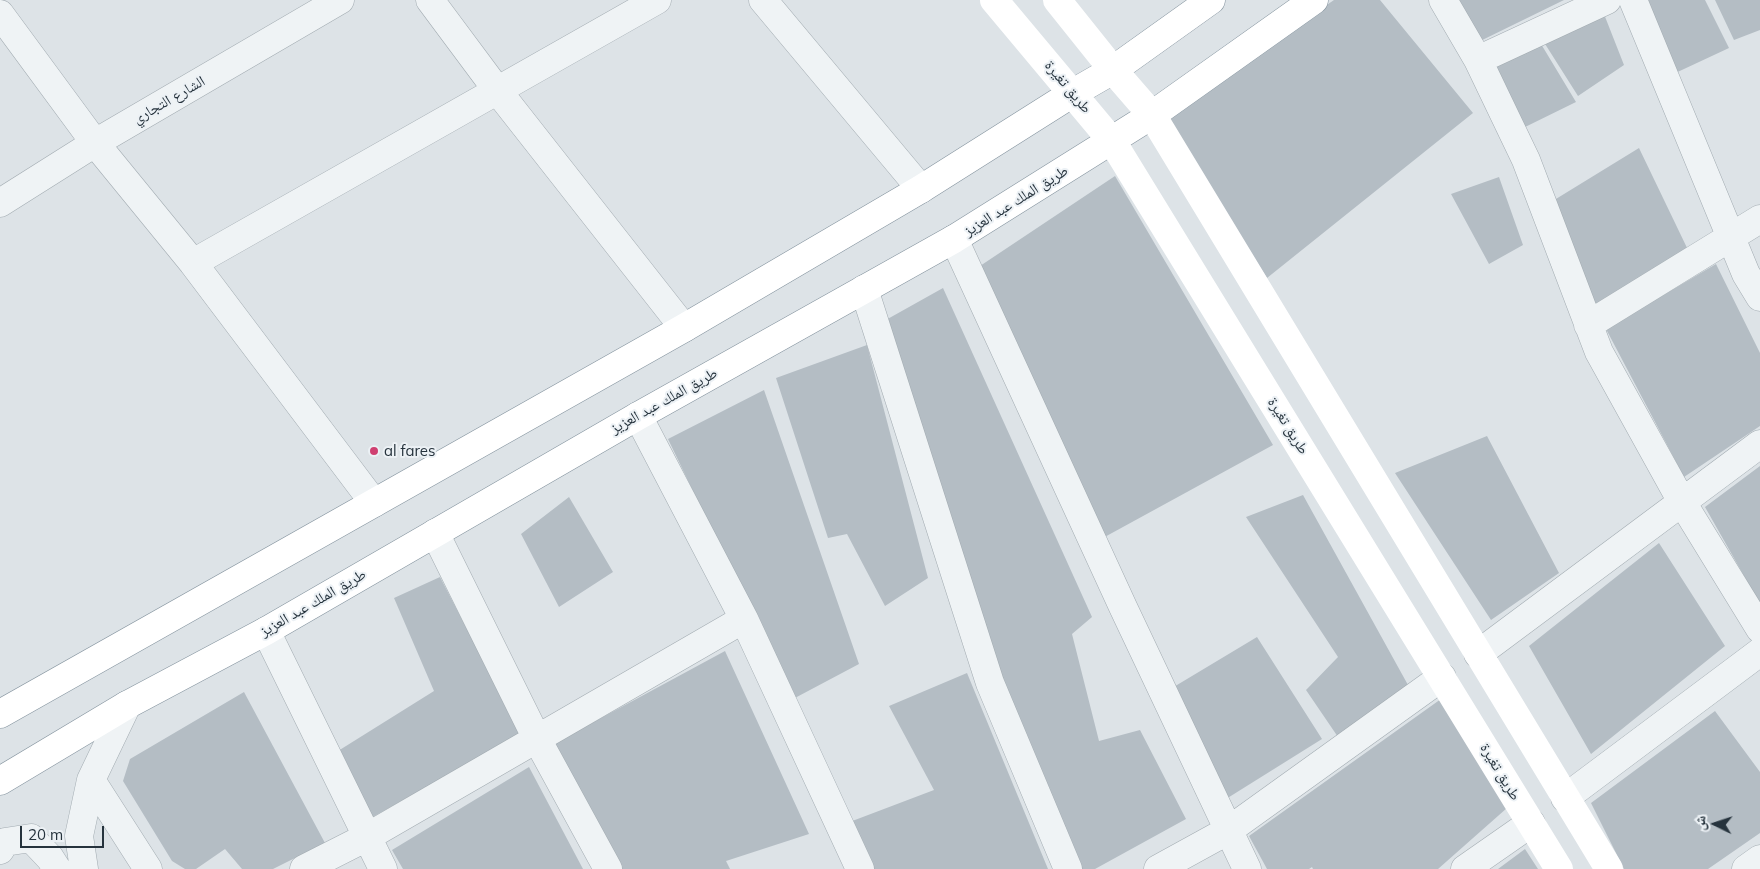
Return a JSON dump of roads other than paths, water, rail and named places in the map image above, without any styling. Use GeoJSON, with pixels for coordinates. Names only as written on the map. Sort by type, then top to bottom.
{"type":"FeatureCollection","features":[{"type":"Feature","properties":{"kind":"main road","name":"طريق تغيرة"},"geometry":{"type":"LineString","coordinates":[[994,0],[1112,141],[1559,869]]}},
{"type":"Feature","properties":{"kind":"main road"},"geometry":{"type":"LineString","coordinates":[[1057,0],[1152,115],[1609,869]]}},
{"type":"Feature","properties":{"kind":"main road"},"geometry":{"type":"LineString","coordinates":[[0,714],[684,328],[921,189],[1113,70],[1211,0]]}},
{"type":"Feature","properties":{"kind":"main road","name":"طريق الملك عبد العزيز"},"geometry":{"type":"LineString","coordinates":[[0,781],[127,704],[266,630],[638,416],[954,239],[1152,115],[1314,0]]}},
{"type":"Feature","properties":{"kind":"street","name":"الشارع التجاري"},"geometry":{"type":"LineString","coordinates":[[0,203],[95,143],[340,0]]}},
{"type":"Feature","properties":{"kind":"street"},"geometry":{"type":"LineString","coordinates":[[430,0],[684,328]]}},
{"type":"Feature","properties":{"kind":"street"},"geometry":{"type":"LineString","coordinates":[[193,263],[657,0]]}},
{"type":"Feature","properties":{"kind":"street"},"geometry":{"type":"LineString","coordinates":[[763,0],[921,189]]}},
{"type":"Feature","properties":{"kind":"street"},"geometry":{"type":"LineString","coordinates":[[1443,0],[1478,60],[1526,160],[1599,352],[1682,502],[1760,629]]}},
{"type":"Feature","properties":{"kind":"street"},"geometry":{"type":"LineString","coordinates":[[1478,60],[1608,0]]}},
{"type":"Feature","properties":{"kind":"street"},"geometry":{"type":"LineString","coordinates":[[1634,0],[1746,274],[1760,297]]}},
{"type":"Feature","properties":{"kind":"street"},"geometry":{"type":"LineString","coordinates":[[0,14],[95,143],[193,263],[374,503]]}},
{"type":"Feature","properties":{"kind":"street"},"geometry":{"type":"LineString","coordinates":[[1588,324],[1760,219]]}},
{"type":"Feature","properties":{"kind":"street"},"geometry":{"type":"LineString","coordinates":[[954,239],[1123,607],[1248,869]]}},
{"type":"Feature","properties":{"kind":"street"},"geometry":{"type":"LineString","coordinates":[[864,289],[990,683],[1068,869]]}},
{"type":"Feature","properties":{"kind":"street"},"geometry":{"type":"LineString","coordinates":[[638,416],[744,619],[860,869]]}},
{"type":"Feature","properties":{"kind":"street"},"geometry":{"type":"LineString","coordinates":[[1478,654],[1760,444]]}},
{"type":"Feature","properties":{"kind":"street"},"geometry":{"type":"LineString","coordinates":[[435,533],[537,739],[608,869]]}},
{"type":"Feature","properties":{"kind":"street"},"geometry":{"type":"LineString","coordinates":[[304,869],[367,837],[744,619]]}},
{"type":"Feature","properties":{"kind":"street"},"geometry":{"type":"LineString","coordinates":[[266,630],[383,869]]}},
{"type":"Feature","properties":{"kind":"street"},"geometry":{"type":"LineString","coordinates":[[1566,798],[1760,652]]}},
{"type":"Feature","properties":{"kind":"street"},"geometry":{"type":"LineString","coordinates":[[1158,869],[1229,830],[1442,677]]}},
{"type":"Feature","properties":{"kind":"street"},"geometry":{"type":"LineString","coordinates":[[84,869],[79,836],[91,780],[127,704]]}},
{"type":"Feature","properties":{"kind":"street"},"geometry":{"type":"LineString","coordinates":[[91,780],[148,869]]}},
{"type":"Feature","properties":{"kind":"street"},"geometry":{"type":"LineString","coordinates":[[1465,869],[1531,823]]}},
{"type":"Feature","properties":{"kind":"street"},"geometry":{"type":"LineString","coordinates":[[0,850],[4,842],[31,838],[50,858],[57,869]]}},
{"type":"Feature","properties":{"kind":"street"},"geometry":{"type":"LineString","coordinates":[[1746,869],[1760,858]]}},
{"type":"Feature","properties":{"kind":"place","name":"al fares"},"geometry":{"type":"Point","coordinates":[374,451]}}]}
